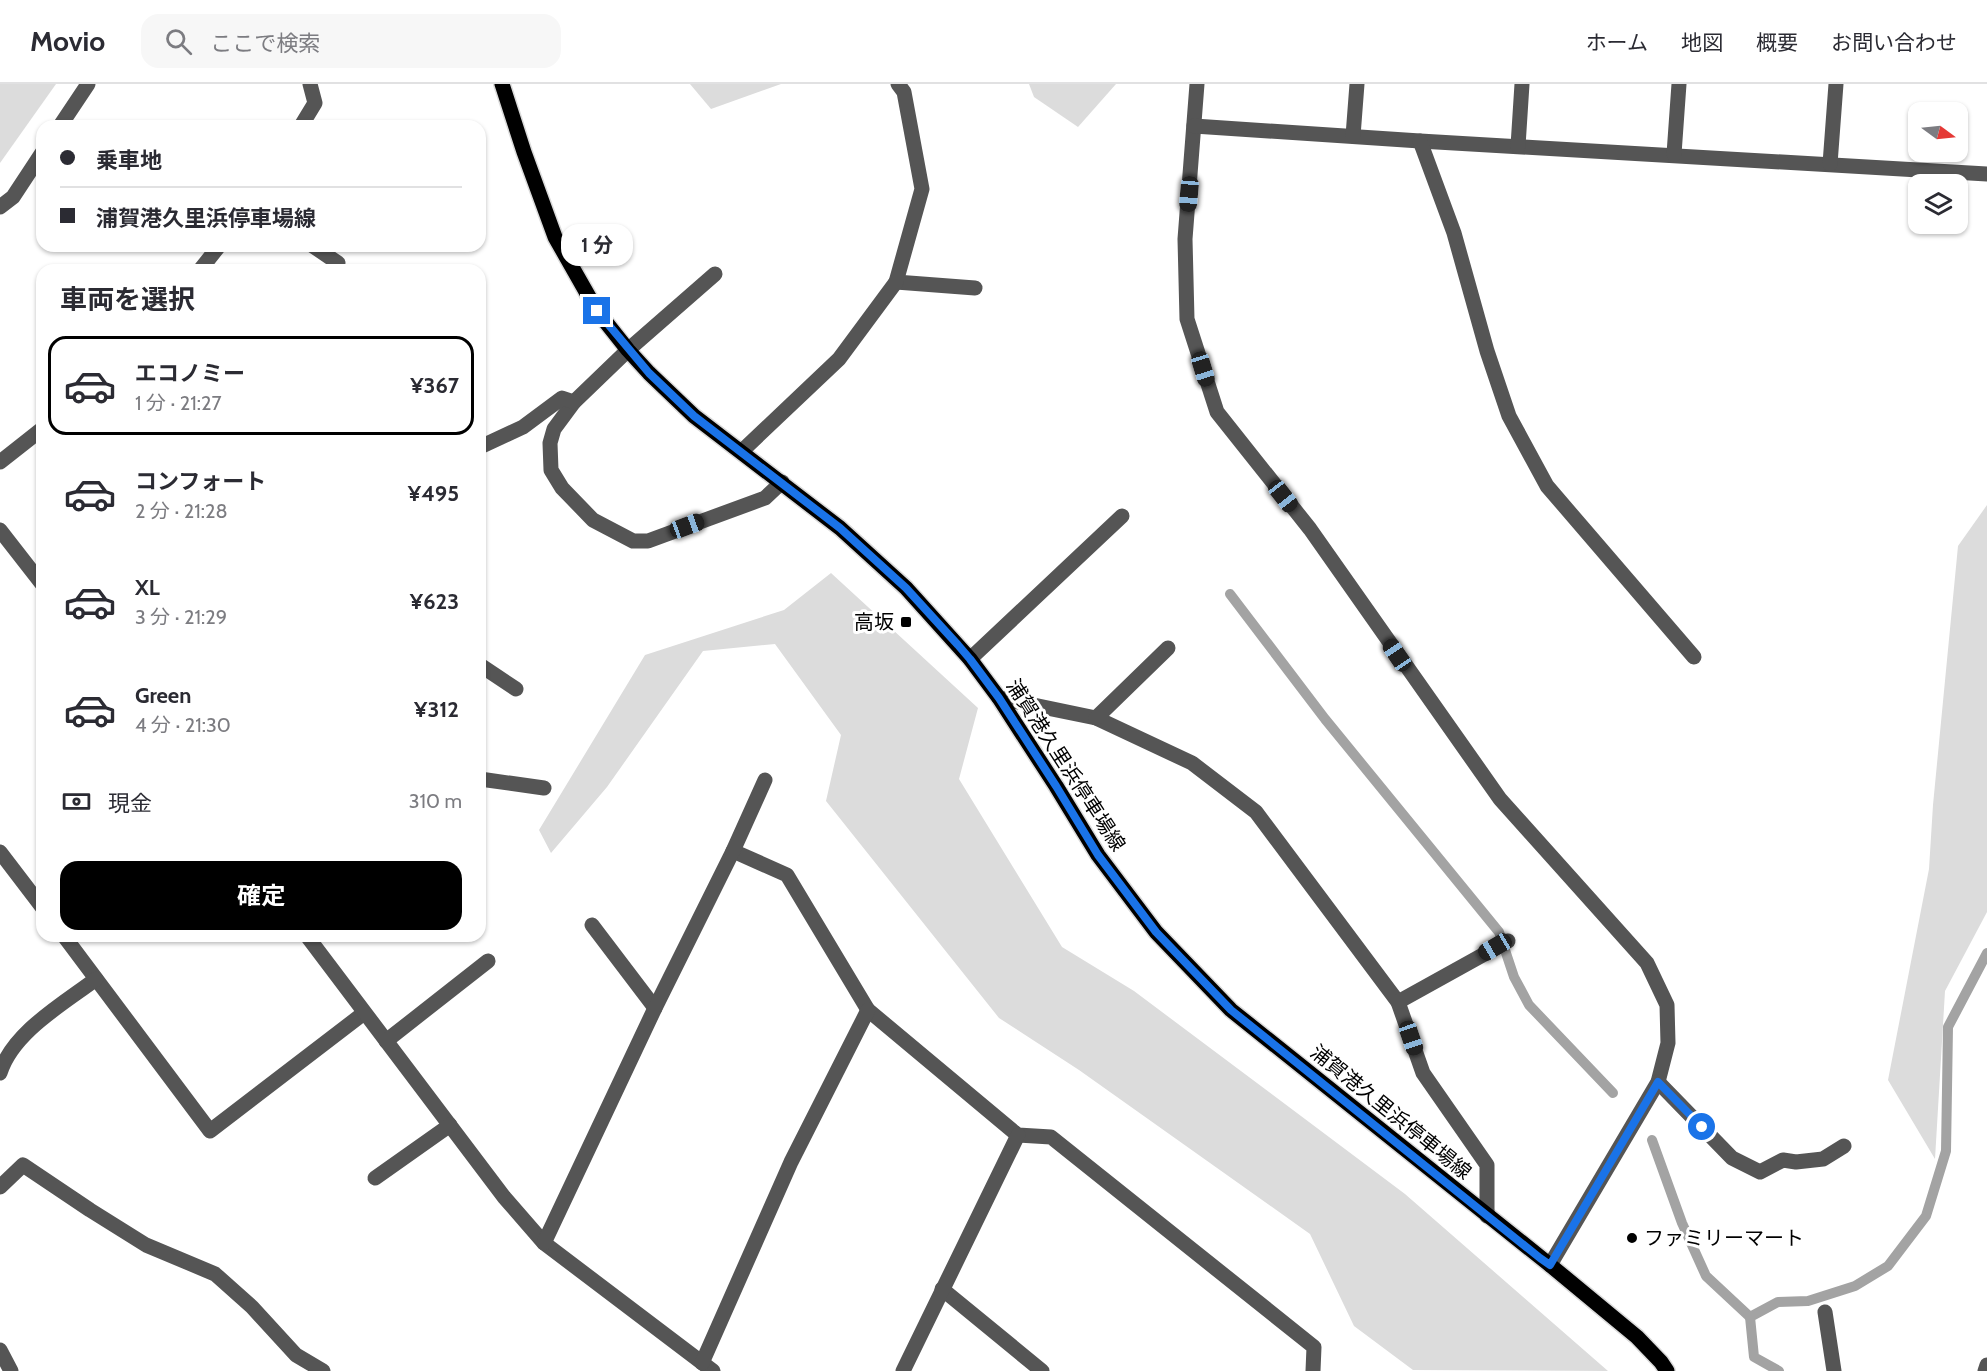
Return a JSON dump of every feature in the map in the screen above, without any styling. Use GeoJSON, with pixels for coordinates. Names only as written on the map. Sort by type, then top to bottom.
{"type":"FeatureCollection","features":[{"type":"Feature","properties":{"kind":"main road","name":"浦賀港久里浜停車場線"},"geometry":{"type":"LineString","coordinates":[[502,84],[555,237],[597,311],[628,350],[694,416],[840,528],[906,588],[970,659],[999,698],[1098,855],[1156,932],[1231,1010],[1637,1337],[1667,1371]]}},
{"type":"Feature","properties":{"kind":"street"},"geometry":{"type":"LineString","coordinates":[[64,120],[88,84]]}},
{"type":"Feature","properties":{"kind":"street"},"geometry":{"type":"LineString","coordinates":[[305,120],[315,103],[310,84]]}},
{"type":"Feature","properties":{"kind":"street"},"geometry":{"type":"LineString","coordinates":[[742,451],[839,359],[896,282],[922,189],[904,92],[898,84]]}},
{"type":"Feature","properties":{"kind":"street"},"geometry":{"type":"LineString","coordinates":[[1197,84],[1185,238],[1187,319],[1217,412],[1310,529],[1500,799],[1647,963],[1667,1005],[1668,1043],[1658,1082],[1550,1265]]}},
{"type":"Feature","properties":{"kind":"street"},"geometry":{"type":"LineString","coordinates":[[1353,136],[1357,84]]}},
{"type":"Feature","properties":{"kind":"street"},"geometry":{"type":"LineString","coordinates":[[1518,146],[1522,84]]}},
{"type":"Feature","properties":{"kind":"street"},"geometry":{"type":"LineString","coordinates":[[1674,154],[1679,84]]}},
{"type":"Feature","properties":{"kind":"street"},"geometry":{"type":"LineString","coordinates":[[1830,164],[1836,84]]}},
{"type":"Feature","properties":{"kind":"street"},"geometry":{"type":"LineString","coordinates":[[1194,126],[1987,174]]}},
{"type":"Feature","properties":{"kind":"street"},"geometry":{"type":"LineString","coordinates":[[1420,141],[1454,233],[1487,351],[1509,416],[1547,486],[1694,657]]}},
{"type":"Feature","properties":{"kind":"street"},"geometry":{"type":"LineString","coordinates":[[0,207],[13,197],[36,162]]}},
{"type":"Feature","properties":{"kind":"street"},"geometry":{"type":"LineString","coordinates":[[205,264],[214,252]]}},
{"type":"Feature","properties":{"kind":"street"},"geometry":{"type":"LineString","coordinates":[[322,252],[338,263]]}},
{"type":"Feature","properties":{"kind":"street"},"geometry":{"type":"LineString","coordinates":[[715,273],[628,350],[574,402],[554,429],[550,443],[551,470],[561,488],[593,520],[633,541],[648,541],[765,498],[782,482]]}},
{"type":"Feature","properties":{"kind":"street"},"geometry":{"type":"LineString","coordinates":[[896,282],[975,288]]}},
{"type":"Feature","properties":{"kind":"street"},"geometry":{"type":"LineString","coordinates":[[486,444],[523,427],[562,398],[574,402]]}},
{"type":"Feature","properties":{"kind":"street"},"geometry":{"type":"LineString","coordinates":[[0,462],[36,434]]}},
{"type":"Feature","properties":{"kind":"street"},"geometry":{"type":"LineString","coordinates":[[970,659],[1122,516]]}},
{"type":"Feature","properties":{"kind":"street"},"geometry":{"type":"LineString","coordinates":[[0,530],[36,576]]}},
{"type":"Feature","properties":{"kind":"street"},"geometry":{"type":"LineString","coordinates":[[1096,718],[1168,648]]}},
{"type":"Feature","properties":{"kind":"street"},"geometry":{"type":"LineString","coordinates":[[486,669],[516,689]]}},
{"type":"Feature","properties":{"kind":"street"},"geometry":{"type":"LineString","coordinates":[[999,698],[1096,718],[1192,763],[1256,812],[1398,1002],[1423,1073],[1487,1165],[1487,1216]]}},
{"type":"Feature","properties":{"kind":"street"},"geometry":{"type":"LineString","coordinates":[[486,780],[544,788]]}},
{"type":"Feature","properties":{"kind":"street"},"geometry":{"type":"LineString","coordinates":[[544,1243],[765,780]]}},
{"type":"Feature","properties":{"kind":"street"},"geometry":{"type":"LineString","coordinates":[[733,851],[787,875],[868,1010],[1018,1135],[1051,1137],[1314,1347],[1313,1371]]}},
{"type":"Feature","properties":{"kind":"street"},"geometry":{"type":"LineString","coordinates":[[0,852],[36,899]]}},
{"type":"Feature","properties":{"kind":"street"},"geometry":{"type":"LineString","coordinates":[[592,925],[655,1008]]}},
{"type":"Feature","properties":{"kind":"street"},"geometry":{"type":"LineString","coordinates":[[68,942],[210,1131],[364,1013]]}},
{"type":"Feature","properties":{"kind":"street"},"geometry":{"type":"LineString","coordinates":[[311,942],[504,1197],[544,1243],[622,1300],[707,1367],[792,1162],[868,1010]]}},
{"type":"Feature","properties":{"kind":"street"},"geometry":{"type":"LineString","coordinates":[[1398,1002],[1502,944]]}},
{"type":"Feature","properties":{"kind":"street"},"geometry":{"type":"LineString","coordinates":[[386,1041],[488,961]]}},
{"type":"Feature","properties":{"kind":"street"},"geometry":{"type":"LineString","coordinates":[[0,1073],[2,1065],[24,1033],[96,979]]}},
{"type":"Feature","properties":{"kind":"street"},"geometry":{"type":"LineString","coordinates":[[1658,1082],[1732,1158],[1760,1172],[1783,1160],[1796,1162],[1823,1159],[1844,1146]]}},
{"type":"Feature","properties":{"kind":"street"},"geometry":{"type":"LineString","coordinates":[[375,1178],[450,1125]]}},
{"type":"Feature","properties":{"kind":"street"},"geometry":{"type":"LineString","coordinates":[[903,1371],[1018,1135]]}},
{"type":"Feature","properties":{"kind":"street"},"geometry":{"type":"LineString","coordinates":[[0,1187],[23,1165],[146,1245],[215,1274],[252,1307],[296,1355],[323,1371]]}},
{"type":"Feature","properties":{"kind":"street"},"geometry":{"type":"LineString","coordinates":[[942,1289],[1042,1371]]}},
{"type":"Feature","properties":{"kind":"street"},"geometry":{"type":"LineString","coordinates":[[1825,1312],[1834,1371]]}},
{"type":"Feature","properties":{"kind":"street"},"geometry":{"type":"LineString","coordinates":[[0,1350],[11,1371]]}},
{"type":"Feature","properties":{"kind":"street"},"geometry":{"type":"LineString","coordinates":[[1985,1371],[1987,1365]]}},
{"type":"Feature","properties":{"kind":"shaded area"},"geometry":{"type":"Polygon","coordinates":[[[0,84],[56,84],[0,163],[0,84]]]}},
{"type":"Feature","properties":{"kind":"shaded area"},"geometry":{"type":"Polygon","coordinates":[[[690,84],[781,84],[711,109],[690,84]]]}},
{"type":"Feature","properties":{"kind":"shaded area"},"geometry":{"type":"Polygon","coordinates":[[[1029,84],[1116,84],[1078,127],[1034,97],[1029,84]]]}},
{"type":"Feature","properties":{"kind":"shaded area"},"geometry":{"type":"Polygon","coordinates":[[[1987,505],[1987,912],[1945,991],[1935,1159],[1888,1080],[1929,869],[1958,546],[1987,505]]]}},
{"type":"Feature","properties":{"kind":"shaded area"},"geometry":{"type":"Polygon","coordinates":[[[831,573],[978,708],[959,779],[1062,947],[1134,991],[1405,1194],[1608,1371],[1413,1370],[1354,1326],[1310,1234],[1079,1070],[999,1018],[826,801],[841,735],[775,644],[703,651],[607,787],[551,853],[539,830],[645,655],[784,610],[831,573]]]}},
{"type":"Feature","properties":{"kind":"waterway"},"geometry":{"type":"LineString","coordinates":[[1230,594],[1325,719],[1499,932],[1514,977],[1529,1005],[1613,1093]]}},
{"type":"Feature","properties":{"kind":"waterway"},"geometry":{"type":"LineString","coordinates":[[1779,1371],[1754,1357],[1750,1317],[1778,1302],[1808,1301],[1855,1286],[1888,1266],[1926,1216],[1946,1151],[1948,1027],[1987,953]]}},
{"type":"Feature","properties":{"kind":"waterway"},"geometry":{"type":"LineString","coordinates":[[1652,1140],[1682,1223],[1706,1276],[1750,1317]]}},
{"type":"Feature","properties":{"kind":"place","name":"高坂"},"geometry":{"type":"Point","coordinates":[906,622]}},
{"type":"Feature","properties":{"kind":"place","name":"ファミリーマート"},"geometry":{"type":"Point","coordinates":[1632,1238]}},
{"type":"Feature","properties":{"kind":"route"},"geometry":{"type":"LineString","coordinates":[[597,311],[649,373],[694,416],[840,528],[906,588],[958,645],[999,698],[1098,855],[1156,932],[1231,1010],[1540,1258],[1550,1265],[1658,1082],[1702,1127]]}}]}
